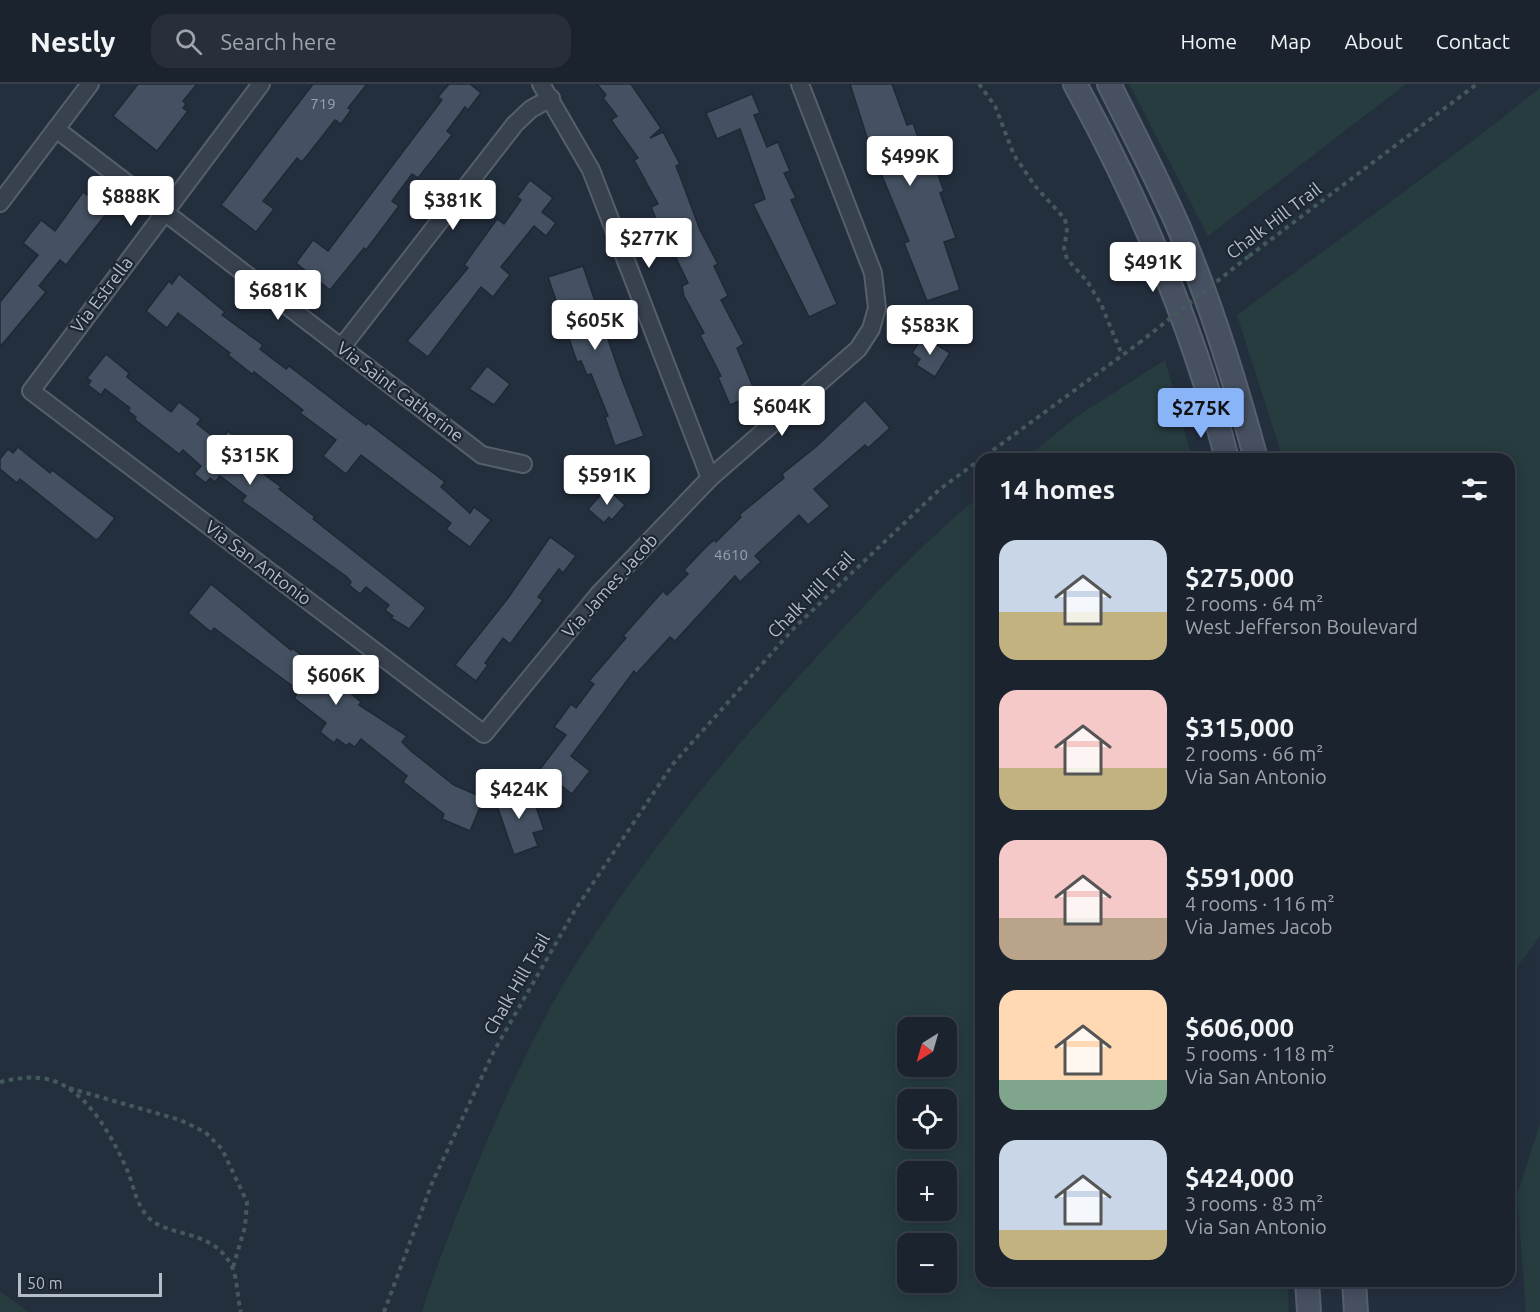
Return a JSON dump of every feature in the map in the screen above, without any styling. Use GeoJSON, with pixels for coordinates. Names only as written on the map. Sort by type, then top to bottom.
{"type":"FeatureCollection","features":[{"type":"Feature","properties":{"kind":"main road"},"geometry":{"type":"LineString","coordinates":[[1074,84],[1118,166],[1178,300],[1214,410],[1225,453]]}},
{"type":"Feature","properties":{"kind":"main road"},"geometry":{"type":"LineString","coordinates":[[1109,84],[1179,227],[1202,284],[1242,406],[1254,453]]}},
{"type":"Feature","properties":{"kind":"main road"},"geometry":{"type":"LineString","coordinates":[[1307,1287],[1309,1312]]}},
{"type":"Feature","properties":{"kind":"main road"},"geometry":{"type":"LineString","coordinates":[[1354,1287],[1356,1312]]}},
{"type":"Feature","properties":{"kind":"street"},"geometry":{"type":"LineString","coordinates":[[0,203],[90,84]]}},
{"type":"Feature","properties":{"kind":"street","name":"Via Estrella"},"geometry":{"type":"LineString","coordinates":[[31,391],[261,84]]}},
{"type":"Feature","properties":{"kind":"street"},"geometry":{"type":"LineString","coordinates":[[541,84],[591,170],[675,393],[710,478]]}},
{"type":"Feature","properties":{"kind":"street","name":"Via James Jacob"},"geometry":{"type":"LineString","coordinates":[[484,735],[598,596],[710,478],[858,349],[871,329],[877,308],[873,273],[800,84]]}},
{"type":"Feature","properties":{"kind":"street"},"geometry":{"type":"LineString","coordinates":[[341,348],[515,124],[531,109],[551,98]]}},
{"type":"Feature","properties":{"kind":"street","name":"Via Saint Catherine"},"geometry":{"type":"LineString","coordinates":[[56,129],[482,455],[523,464]]}},
{"type":"Feature","properties":{"kind":"street","name":"Via San Antonio"},"geometry":{"type":"LineString","coordinates":[[31,391],[484,735]]}},
{"type":"Feature","properties":{"kind":"path"},"geometry":{"type":"LineString","coordinates":[[979,84],[995,106],[1014,155],[1035,186],[1065,219],[1067,231],[1064,248],[1067,259],[1087,281],[1101,304],[1122,355]]}},
{"type":"Feature","properties":{"kind":"path","name":"Chalk Hill Trail"},"geometry":{"type":"LineString","coordinates":[[989,453],[1139,343],[1249,256],[1477,84]]}},
{"type":"Feature","properties":{"kind":"path","name":"Chalk Hill Trail"},"geometry":{"type":"LineString","coordinates":[[384,1312],[432,1183],[494,1051],[575,910],[673,764],[795,627],[940,489],[975,463]]}},
{"type":"Feature","properties":{"kind":"path"},"geometry":{"type":"LineString","coordinates":[[0,1082],[36,1078],[53,1080],[69,1088],[180,1120],[205,1132],[222,1149],[247,1202],[245,1227],[232,1268]]}},
{"type":"Feature","properties":{"kind":"path"},"geometry":{"type":"LineString","coordinates":[[69,1088],[88,1107],[112,1142],[128,1173],[140,1207],[150,1220],[164,1227],[201,1238],[220,1251],[232,1268],[241,1312]]}},
{"type":"Feature","properties":{"kind":"green space"},"geometry":{"type":"Polygon","coordinates":[[[1129,84],[1406,84],[1208,236],[1129,84]]]}},
{"type":"Feature","properties":{"kind":"green space"},"geometry":{"type":"Polygon","coordinates":[[[1540,88],[1540,936],[1515,970],[1515,453],[1281,453],[1237,315],[1470,143],[1540,88]]]}},
{"type":"Feature","properties":{"kind":"green space"},"geometry":{"type":"Polygon","coordinates":[[[1165,360],[1190,453],[1032,453],[1076,417],[1165,360]]]}},
{"type":"Feature","properties":{"kind":"green space"},"geometry":{"type":"Polygon","coordinates":[[[975,500],[975,1287],[1287,1287],[1289,1312],[422,1312],[454,1223],[511,1087],[551,1006],[582,954],[662,840],[721,766],[873,596],[975,500]]]}},
{"type":"Feature","properties":{"kind":"green space"},"geometry":{"type":"Polygon","coordinates":[[[1540,1124],[1540,1312],[1526,1312],[1517,1195],[1540,1124]]]}},
{"type":"Feature","properties":{"kind":"green space"},"geometry":{"type":"Polygon","coordinates":[[[0,1291],[28,1312],[0,1312],[0,1291]]]}},
{"type":"Feature","properties":{"kind":"building"},"geometry":{"type":"Polygon","coordinates":[[[138,84],[197,84],[183,101],[186,104],[183,108],[188,111],[157,151],[113,116],[138,84]]]}},
{"type":"Feature","properties":{"kind":"building"},"geometry":{"type":"Polygon","coordinates":[[[313,84],[367,84],[348,108],[351,110],[341,124],[335,120],[302,162],[297,158],[263,201],[274,209],[256,232],[221,205],[313,84]]]}},
{"type":"Feature","properties":{"kind":"building"},"geometry":{"type":"Polygon","coordinates":[[[449,84],[470,84],[481,93],[468,110],[465,107],[447,131],[452,135],[418,178],[412,174],[392,201],[399,206],[366,250],[364,248],[330,290],[296,263],[313,240],[328,251],[442,100],[438,97],[449,84]]]}},
{"type":"Feature","properties":{"kind":"building"},"geometry":{"type":"Polygon","coordinates":[[[597,84],[631,84],[661,128],[650,138],[663,132],[680,164],[676,166],[700,230],[718,264],[714,266],[728,296],[721,300],[744,344],[737,348],[756,394],[730,405],[718,377],[721,376],[700,335],[704,333],[684,296],[682,286],[688,283],[675,256],[672,257],[651,207],[658,204],[634,160],[638,158],[611,120],[617,116],[603,98],[606,95],[597,84]]]}},
{"type":"Feature","properties":{"kind":"building"},"geometry":{"type":"Polygon","coordinates":[[[850,84],[892,84],[907,125],[913,123],[928,167],[934,164],[944,191],[940,193],[956,238],[944,242],[960,290],[927,301],[904,243],[909,241],[870,147],[850,84]]]}},
{"type":"Feature","properties":{"kind":"building"},"geometry":{"type":"Polygon","coordinates":[[[752,94],[760,113],[754,115],[767,147],[778,142],[790,171],[784,173],[796,198],[791,200],[837,304],[809,317],[753,204],[765,199],[740,129],[717,139],[706,113],[752,94]]]}},
{"type":"Feature","properties":{"kind":"building"},"geometry":{"type":"Polygon","coordinates":[[[530,180],[553,198],[542,212],[556,223],[546,236],[534,226],[501,267],[510,275],[493,297],[481,287],[428,357],[407,341],[468,268],[464,265],[497,219],[504,224],[521,200],[517,197],[530,180]]]}},
{"type":"Feature","properties":{"kind":"building"},"geometry":{"type":"Polygon","coordinates":[[[83,192],[105,208],[103,211],[107,213],[66,265],[60,260],[39,286],[46,292],[0,347],[0,302],[38,255],[23,243],[41,220],[55,231],[83,192]]]}},
{"type":"Feature","properties":{"kind":"building"},"geometry":{"type":"Polygon","coordinates":[[[583,266],[644,436],[615,446],[605,417],[608,416],[591,374],[587,375],[581,361],[577,362],[548,277],[583,266]]]}},
{"type":"Feature","properties":{"kind":"building"},"geometry":{"type":"Polygon","coordinates":[[[179,274],[225,312],[222,315],[263,345],[260,349],[286,369],[289,366],[445,482],[441,487],[470,513],[474,507],[491,520],[470,547],[446,529],[451,523],[361,455],[346,474],[323,456],[336,440],[300,413],[303,410],[254,372],[252,374],[228,355],[230,353],[178,313],[167,328],[146,311],[169,281],[172,284],[179,274]]]}},
{"type":"Feature","properties":{"kind":"building"},"geometry":{"type":"Polygon","coordinates":[[[923,336],[950,353],[935,377],[916,365],[920,359],[912,353],[923,336]]]}},
{"type":"Feature","properties":{"kind":"building"},"geometry":{"type":"Polygon","coordinates":[[[106,354],[129,373],[127,377],[171,412],[179,402],[201,419],[197,424],[220,442],[228,431],[239,440],[232,450],[281,487],[279,489],[315,517],[313,519],[426,608],[409,629],[391,618],[393,616],[385,610],[389,605],[366,587],[360,594],[349,585],[351,582],[347,577],[242,501],[246,496],[220,476],[215,482],[210,478],[206,483],[194,474],[201,466],[183,450],[179,454],[134,419],[136,417],[128,411],[130,408],[105,389],[101,395],[88,385],[91,381],[87,378],[106,354]]]}},
{"type":"Feature","properties":{"kind":"building"},"geometry":{"type":"Polygon","coordinates":[[[487,366],[510,384],[494,405],[469,389],[487,366]]]}},
{"type":"Feature","properties":{"kind":"building"},"geometry":{"type":"Polygon","coordinates":[[[865,400],[890,428],[868,448],[865,445],[814,489],[830,506],[808,525],[799,515],[755,556],[761,562],[740,582],[735,576],[675,641],[670,637],[636,674],[634,671],[571,756],[590,771],[572,794],[540,769],[566,735],[554,727],[571,704],[576,708],[594,684],[589,681],[626,638],[623,636],[663,591],[667,595],[688,574],[684,570],[707,546],[714,540],[716,542],[741,517],[739,515],[784,478],[782,474],[817,446],[865,400]]]}},
{"type":"Feature","properties":{"kind":"building"},"geometry":{"type":"Polygon","coordinates":[[[18,447],[50,473],[52,470],[115,518],[100,537],[96,540],[20,479],[17,483],[0,469],[0,459],[8,449],[13,453],[18,447]]]}},
{"type":"Feature","properties":{"kind":"building"},"geometry":{"type":"Polygon","coordinates":[[[607,488],[625,505],[612,520],[609,517],[604,523],[588,509],[607,488]]]}},
{"type":"Feature","properties":{"kind":"building"},"geometry":{"type":"Polygon","coordinates":[[[550,537],[576,556],[563,573],[559,569],[538,597],[543,600],[510,644],[503,638],[485,663],[488,665],[476,681],[455,665],[508,598],[550,537]]]}},
{"type":"Feature","properties":{"kind":"building"},"geometry":{"type":"Polygon","coordinates":[[[211,584],[291,650],[292,648],[337,682],[361,702],[359,705],[407,736],[402,742],[454,785],[484,798],[470,831],[442,819],[444,814],[403,782],[407,776],[361,739],[355,747],[349,743],[347,746],[337,739],[334,743],[320,732],[326,723],[294,698],[299,691],[214,628],[211,632],[188,613],[211,584]]]}},
{"type":"Feature","properties":{"kind":"building"},"geometry":{"type":"Polygon","coordinates":[[[511,788],[516,800],[519,796],[521,802],[533,798],[544,830],[533,833],[538,846],[514,855],[493,794],[511,788]]]}}]}
